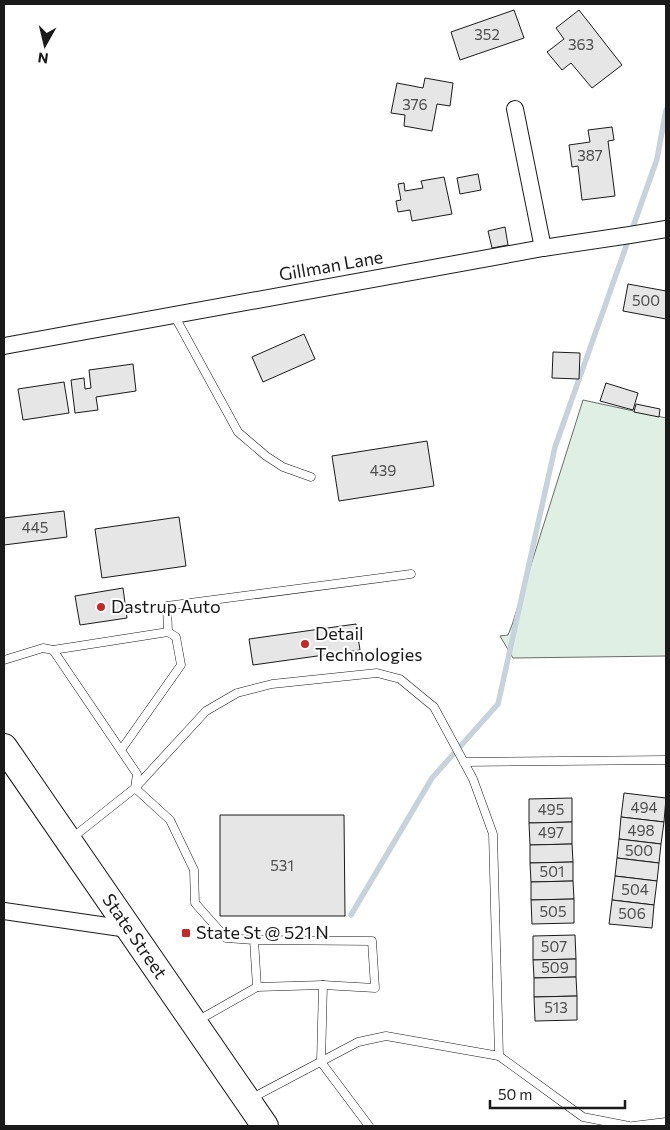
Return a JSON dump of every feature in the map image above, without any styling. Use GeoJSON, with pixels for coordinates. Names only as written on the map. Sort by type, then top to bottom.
{"type":"FeatureCollection","features":[{"type":"Feature","properties":{"kind":"main road","name":"State Street"},"geometry":{"type":"LineString","coordinates":[[4,747],[265,1126]]}},
{"type":"Feature","properties":{"kind":"street"},"geometry":{"type":"LineString","coordinates":[[515,109],[543,248]]}},
{"type":"Feature","properties":{"kind":"street","name":"Gillman Lane"},"geometry":{"type":"LineString","coordinates":[[4,346],[543,248],[666,229]]}},
{"type":"Feature","properties":{"kind":"street"},"geometry":{"type":"LineString","coordinates":[[4,911],[128,929]]}},
{"type":"Feature","properties":{"kind":"lane"},"geometry":{"type":"LineString","coordinates":[[174,315],[238,432],[266,456],[283,467],[311,477]]}},
{"type":"Feature","properties":{"kind":"lane"},"geometry":{"type":"LineString","coordinates":[[168,632],[167,606],[411,574]]}},
{"type":"Feature","properties":{"kind":"lane"},"geometry":{"type":"LineString","coordinates":[[4,660],[43,648],[53,650],[168,632],[176,637],[181,665],[121,750]]}},
{"type":"Feature","properties":{"kind":"lane"},"geometry":{"type":"LineString","coordinates":[[53,650],[137,774],[135,788]]}},
{"type":"Feature","properties":{"kind":"lane"},"geometry":{"type":"LineString","coordinates":[[68,841],[135,788],[206,711],[238,693],[272,684],[377,673],[400,680],[434,707],[473,779],[494,834],[499,1056]]}},
{"type":"Feature","properties":{"kind":"lane"},"geometry":{"type":"LineString","coordinates":[[464,762],[666,760]]}},
{"type":"Feature","properties":{"kind":"lane"},"geometry":{"type":"LineString","coordinates":[[135,788],[170,820],[194,870],[195,903],[226,938],[372,941],[375,988],[323,985],[258,987],[193,1023]]}},
{"type":"Feature","properties":{"kind":"lane"},"geometry":{"type":"LineString","coordinates":[[254,940],[258,987]]}},
{"type":"Feature","properties":{"kind":"lane"},"geometry":{"type":"LineString","coordinates":[[323,985],[320,1062],[369,1126]]}},
{"type":"Feature","properties":{"kind":"lane"},"geometry":{"type":"LineString","coordinates":[[247,1100],[358,1042],[386,1036],[499,1056],[584,1117],[629,1126]]}},
{"type":"Feature","properties":{"kind":"lane"},"geometry":{"type":"LineString","coordinates":[[633,1126],[666,1122]]}},
{"type":"Feature","properties":{"kind":"green space"},"geometry":{"type":"Polygon","coordinates":[[[583,400],[666,418],[666,656],[513,658],[500,636],[508,635],[512,625],[583,400]]]}},
{"type":"Feature","properties":{"kind":"building"},"geometry":{"type":"Polygon","coordinates":[[[514,10],[524,38],[460,60],[451,32],[514,10]]]}},
{"type":"Feature","properties":{"kind":"building"},"geometry":{"type":"Polygon","coordinates":[[[579,10],[622,65],[592,88],[571,63],[562,70],[547,52],[564,39],[556,28],[579,10]]]}},
{"type":"Feature","properties":{"kind":"building"},"geometry":{"type":"Polygon","coordinates":[[[425,78],[453,83],[450,106],[437,104],[432,131],[404,126],[405,115],[391,113],[397,83],[423,88],[425,78]]]}},
{"type":"Feature","properties":{"kind":"building"},"geometry":{"type":"Polygon","coordinates":[[[612,127],[614,140],[608,141],[615,196],[582,200],[578,166],[572,167],[569,145],[590,142],[588,130],[612,127]]]}},
{"type":"Feature","properties":{"kind":"building"},"geometry":{"type":"Polygon","coordinates":[[[478,174],[481,190],[460,194],[457,178],[478,174]]]}},
{"type":"Feature","properties":{"kind":"building"},"geometry":{"type":"Polygon","coordinates":[[[444,177],[452,214],[412,221],[410,210],[398,212],[396,201],[401,200],[398,184],[404,183],[405,191],[423,188],[421,181],[444,177]]]}},
{"type":"Feature","properties":{"kind":"building"},"geometry":{"type":"Polygon","coordinates":[[[505,227],[508,245],[492,248],[488,231],[505,227]]]}},
{"type":"Feature","properties":{"kind":"building"},"geometry":{"type":"Polygon","coordinates":[[[628,284],[666,291],[666,319],[623,311],[628,284]]]}},
{"type":"Feature","properties":{"kind":"building"},"geometry":{"type":"Polygon","coordinates":[[[304,334],[315,359],[263,382],[252,357],[304,334]]]}},
{"type":"Feature","properties":{"kind":"building"},"geometry":{"type":"Polygon","coordinates":[[[553,352],[580,353],[579,379],[552,378],[553,352]]]}},
{"type":"Feature","properties":{"kind":"building"},"geometry":{"type":"Polygon","coordinates":[[[133,364],[136,391],[96,397],[98,410],[75,413],[71,380],[84,378],[85,389],[91,388],[89,370],[133,364]]]}},
{"type":"Feature","properties":{"kind":"building"},"geometry":{"type":"Polygon","coordinates":[[[64,382],[69,413],[23,420],[18,389],[64,382]]]}},
{"type":"Feature","properties":{"kind":"building"},"geometry":{"type":"Polygon","coordinates":[[[606,383],[638,393],[633,410],[600,401],[606,383]]]}},
{"type":"Feature","properties":{"kind":"building"},"geometry":{"type":"Polygon","coordinates":[[[636,404],[660,409],[659,417],[634,412],[636,404]]]}},
{"type":"Feature","properties":{"kind":"building"},"geometry":{"type":"Polygon","coordinates":[[[427,441],[434,486],[339,501],[332,456],[427,441]]]}},
{"type":"Feature","properties":{"kind":"building"},"geometry":{"type":"Polygon","coordinates":[[[64,511],[67,537],[4,545],[4,518],[64,511]]]}},
{"type":"Feature","properties":{"kind":"building"},"geometry":{"type":"Polygon","coordinates":[[[179,517],[186,566],[102,578],[95,529],[179,517]]]}},
{"type":"Feature","properties":{"kind":"building","name":"Dastrup Auto"},"geometry":{"type":"Polygon","coordinates":[[[123,588],[127,618],[80,625],[75,596],[123,588]]]}},
{"type":"Feature","properties":{"kind":"building","name":"Detail Technologies"},"geometry":{"type":"Polygon","coordinates":[[[356,624],[360,650],[253,665],[249,639],[356,624]]]}},
{"type":"Feature","properties":{"kind":"building"},"geometry":{"type":"Polygon","coordinates":[[[624,793],[666,798],[664,822],[621,817],[624,793]]]}},
{"type":"Feature","properties":{"kind":"building"},"geometry":{"type":"Polygon","coordinates":[[[572,798],[572,822],[529,823],[529,799],[572,798]]]}},
{"type":"Feature","properties":{"kind":"building"},"geometry":{"type":"Polygon","coordinates":[[[220,815],[344,815],[345,916],[220,916],[220,815]]]}},
{"type":"Feature","properties":{"kind":"building"},"geometry":{"type":"Polygon","coordinates":[[[621,817],[664,822],[661,844],[619,839],[621,817]]]}},
{"type":"Feature","properties":{"kind":"building"},"geometry":{"type":"Polygon","coordinates":[[[572,822],[572,844],[530,845],[529,823],[572,822]]]}},
{"type":"Feature","properties":{"kind":"building"},"geometry":{"type":"Polygon","coordinates":[[[619,839],[661,844],[659,863],[617,858],[619,839]]]}},
{"type":"Feature","properties":{"kind":"building"},"geometry":{"type":"Polygon","coordinates":[[[572,844],[573,862],[530,863],[530,845],[572,844]]]}},
{"type":"Feature","properties":{"kind":"building"},"geometry":{"type":"Polygon","coordinates":[[[617,858],[659,863],[657,881],[615,876],[617,858]]]}},
{"type":"Feature","properties":{"kind":"building"},"geometry":{"type":"Polygon","coordinates":[[[573,862],[573,881],[531,882],[530,863],[573,862]]]}},
{"type":"Feature","properties":{"kind":"building"},"geometry":{"type":"Polygon","coordinates":[[[615,876],[657,881],[654,905],[612,900],[615,876]]]}},
{"type":"Feature","properties":{"kind":"building"},"geometry":{"type":"Polygon","coordinates":[[[573,881],[574,899],[531,900],[531,882],[573,881]]]}},
{"type":"Feature","properties":{"kind":"building"},"geometry":{"type":"Polygon","coordinates":[[[574,899],[574,923],[532,924],[531,900],[574,899]]]}},
{"type":"Feature","properties":{"kind":"building"},"geometry":{"type":"Polygon","coordinates":[[[612,900],[654,905],[652,928],[609,924],[612,900]]]}},
{"type":"Feature","properties":{"kind":"building"},"geometry":{"type":"Polygon","coordinates":[[[575,935],[576,959],[533,960],[533,936],[575,935]]]}},
{"type":"Feature","properties":{"kind":"building"},"geometry":{"type":"Polygon","coordinates":[[[576,959],[576,977],[534,978],[533,960],[576,959]]]}},
{"type":"Feature","properties":{"kind":"building"},"geometry":{"type":"Polygon","coordinates":[[[576,977],[577,996],[534,997],[534,978],[576,977]]]}},
{"type":"Feature","properties":{"kind":"building"},"geometry":{"type":"Polygon","coordinates":[[[577,996],[577,1020],[535,1021],[534,997],[577,996]]]}},
{"type":"Feature","properties":{"kind":"waterway"},"geometry":{"type":"LineString","coordinates":[[351,915],[432,778],[498,704],[555,447],[657,159],[666,110]]}},
{"type":"Feature","properties":{"kind":"place","name":"Dastrup Auto"},"geometry":{"type":"Point","coordinates":[101,607]}},
{"type":"Feature","properties":{"kind":"place","name":"Detail Technologies"},"geometry":{"type":"Point","coordinates":[305,644]}},
{"type":"Feature","properties":{"kind":"place","name":"State St @ 521 N"},"geometry":{"type":"Point","coordinates":[186,933]}}]}
